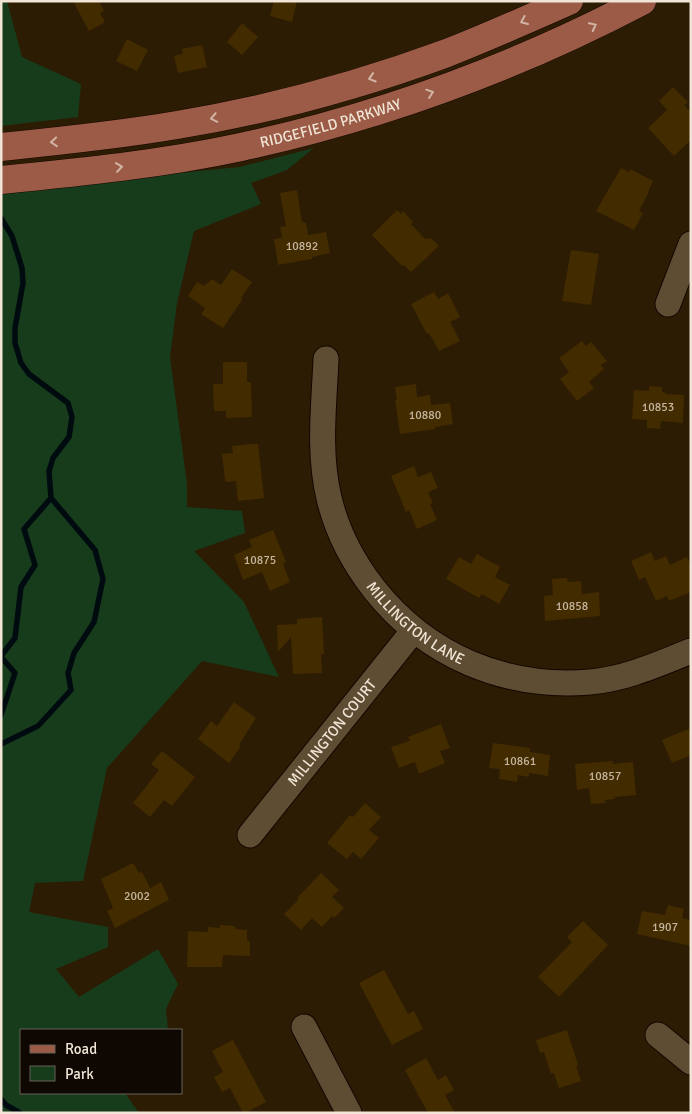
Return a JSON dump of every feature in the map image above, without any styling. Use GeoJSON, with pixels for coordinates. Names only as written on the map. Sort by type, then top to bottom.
{"type":"FeatureCollection","features":[{"type":"Feature","properties":{"kind":"main road","name":"RIDGEFIELD PARKWAY"},"geometry":{"type":"LineString","coordinates":[[1,146],[105,136],[178,125],[300,99],[447,53],[568,1]]}},
{"type":"Feature","properties":{"kind":"main road","name":"RIDGEFIELD PARKWAY"},"geometry":{"type":"LineString","coordinates":[[1,180],[105,169],[185,157],[308,130],[399,104],[506,64],[594,26],[642,1]]}},
{"type":"Feature","properties":{"kind":"street"},"geometry":{"type":"LineString","coordinates":[[668,304],[691,244]]}},
{"type":"Feature","properties":{"kind":"street","name":"MILLINGTON LANE"},"geometry":{"type":"LineString","coordinates":[[326,359],[322,452],[329,499],[353,560],[386,605],[414,630],[437,647],[455,657],[498,674],[528,680],[562,683],[592,682],[622,676],[646,669],[691,651]]}},
{"type":"Feature","properties":{"kind":"street","name":"MILLINGTON COURT"},"geometry":{"type":"LineString","coordinates":[[250,835],[414,630]]}},
{"type":"Feature","properties":{"kind":"street"},"geometry":{"type":"LineString","coordinates":[[304,1027],[349,1113]]}},
{"type":"Feature","properties":{"kind":"street"},"geometry":{"type":"LineString","coordinates":[[658,1035],[691,1062]]}},
{"type":"Feature","properties":{"kind":"green space"},"geometry":{"type":"Polygon","coordinates":[[[1,1],[7,1],[22,57],[81,84],[78,117],[1,126],[1,1]]]}},
{"type":"Feature","properties":{"kind":"green space"},"geometry":{"type":"Polygon","coordinates":[[[314,148],[287,170],[251,183],[261,204],[194,231],[177,303],[170,357],[187,484],[187,507],[242,511],[245,533],[194,551],[244,602],[279,677],[202,661],[107,768],[83,881],[35,883],[29,912],[108,927],[108,947],[56,969],[79,997],[158,949],[178,984],[166,1009],[168,1029],[20,1029],[20,1094],[126,1094],[139,1113],[1,1113],[1,191],[239,167],[314,148]]]}},
{"type":"Feature","properties":{"kind":"building"},"geometry":{"type":"Polygon","coordinates":[[[73,1],[99,1],[104,11],[100,13],[105,22],[89,31],[73,1]]]}},
{"type":"Feature","properties":{"kind":"building"},"geometry":{"type":"Polygon","coordinates":[[[274,1],[297,1],[292,22],[270,16],[274,1]]]}},
{"type":"Feature","properties":{"kind":"building"},"geometry":{"type":"Polygon","coordinates":[[[242,23],[258,37],[242,55],[227,42],[242,23]]]}},
{"type":"Feature","properties":{"kind":"building"},"geometry":{"type":"Polygon","coordinates":[[[127,39],[148,50],[137,71],[116,61],[127,39]]]}},
{"type":"Feature","properties":{"kind":"building"},"geometry":{"type":"Polygon","coordinates":[[[202,45],[207,67],[178,73],[174,56],[183,54],[182,49],[202,45]]]}},
{"type":"Feature","properties":{"kind":"building"},"geometry":{"type":"Polygon","coordinates":[[[673,87],[688,102],[684,105],[691,112],[691,140],[674,156],[648,128],[667,110],[659,101],[673,87]]]}},
{"type":"Feature","properties":{"kind":"building"},"geometry":{"type":"Polygon","coordinates":[[[621,168],[629,172],[630,169],[653,181],[639,211],[643,213],[634,230],[596,211],[621,168]]]}},
{"type":"Feature","properties":{"kind":"building"},"geometry":{"type":"Polygon","coordinates":[[[297,190],[302,222],[306,223],[308,235],[326,232],[330,253],[312,257],[312,259],[278,265],[274,239],[282,238],[280,227],[286,226],[280,193],[297,190]]]}},
{"type":"Feature","properties":{"kind":"building"},"geometry":{"type":"Polygon","coordinates":[[[397,210],[401,214],[403,211],[413,222],[411,224],[425,239],[431,238],[439,246],[411,272],[404,265],[402,266],[372,235],[397,210]]]}},
{"type":"Feature","properties":{"kind":"building"},"geometry":{"type":"Polygon","coordinates":[[[571,250],[599,254],[591,305],[562,301],[571,250]]]}},
{"type":"Feature","properties":{"kind":"building"},"geometry":{"type":"Polygon","coordinates":[[[232,269],[252,282],[223,328],[201,314],[205,308],[188,296],[197,282],[204,286],[212,279],[221,285],[232,269]]]}},
{"type":"Feature","properties":{"kind":"building"},"geometry":{"type":"Polygon","coordinates":[[[434,292],[438,299],[448,293],[460,317],[450,322],[460,341],[439,351],[429,333],[427,334],[411,304],[434,292]]]}},
{"type":"Feature","properties":{"kind":"building"},"geometry":{"type":"Polygon","coordinates":[[[582,341],[586,346],[591,342],[607,361],[601,365],[604,369],[589,382],[594,388],[577,401],[560,379],[569,372],[559,358],[582,341]]]}},
{"type":"Feature","properties":{"kind":"building"},"geometry":{"type":"Polygon","coordinates":[[[223,362],[247,362],[247,382],[251,382],[252,417],[226,418],[226,411],[214,411],[213,384],[223,384],[223,362]]]}},
{"type":"Feature","properties":{"kind":"building"},"geometry":{"type":"Polygon","coordinates":[[[416,384],[417,397],[430,395],[431,405],[450,403],[453,424],[435,427],[435,429],[400,434],[395,387],[416,384]]]}},
{"type":"Feature","properties":{"kind":"building"},"geometry":{"type":"Polygon","coordinates":[[[649,386],[662,387],[662,392],[666,394],[684,395],[683,423],[661,421],[660,429],[647,428],[647,420],[632,419],[634,390],[649,391],[649,386]]]}},
{"type":"Feature","properties":{"kind":"building"},"geometry":{"type":"Polygon","coordinates":[[[258,444],[264,498],[238,501],[236,481],[226,482],[222,454],[233,453],[232,446],[258,444]]]}},
{"type":"Feature","properties":{"kind":"building"},"geometry":{"type":"Polygon","coordinates":[[[414,466],[418,477],[431,472],[438,488],[428,492],[433,503],[430,504],[437,520],[417,529],[409,510],[406,512],[391,476],[414,466]]]}},
{"type":"Feature","properties":{"kind":"building"},"geometry":{"type":"Polygon","coordinates":[[[273,530],[286,562],[283,564],[290,582],[270,591],[262,572],[243,580],[234,555],[252,547],[249,540],[273,530]]]}},
{"type":"Feature","properties":{"kind":"building"},"geometry":{"type":"Polygon","coordinates":[[[651,552],[655,561],[666,556],[670,565],[687,557],[691,566],[691,592],[669,601],[667,596],[656,601],[645,577],[639,580],[631,561],[651,552]]]}},
{"type":"Feature","properties":{"kind":"building"},"geometry":{"type":"Polygon","coordinates":[[[477,554],[500,567],[495,577],[510,585],[499,604],[482,594],[479,598],[446,579],[459,557],[471,564],[477,554]]]}},
{"type":"Feature","properties":{"kind":"building"},"geometry":{"type":"Polygon","coordinates":[[[567,578],[568,582],[581,581],[582,594],[599,592],[600,616],[545,621],[544,596],[553,595],[552,579],[567,578]]]}},
{"type":"Feature","properties":{"kind":"building"},"geometry":{"type":"Polygon","coordinates":[[[322,617],[324,654],[321,654],[322,673],[293,674],[291,637],[278,652],[277,625],[297,624],[297,619],[322,617]]]}},
{"type":"Feature","properties":{"kind":"building"},"geometry":{"type":"Polygon","coordinates":[[[234,702],[256,718],[239,745],[241,746],[229,763],[198,739],[211,721],[217,726],[234,702]]]}},
{"type":"Feature","properties":{"kind":"building"},"geometry":{"type":"Polygon","coordinates":[[[441,724],[450,748],[440,751],[445,763],[419,774],[415,762],[399,768],[391,747],[410,741],[408,737],[441,724]]]}},
{"type":"Feature","properties":{"kind":"building"},"geometry":{"type":"Polygon","coordinates":[[[691,728],[691,755],[672,763],[662,740],[691,728]]]}},
{"type":"Feature","properties":{"kind":"building"},"geometry":{"type":"Polygon","coordinates":[[[493,743],[530,748],[530,752],[550,755],[548,776],[529,773],[529,777],[518,775],[517,782],[499,779],[500,769],[489,768],[493,743]]]}},
{"type":"Feature","properties":{"kind":"building"},"geometry":{"type":"Polygon","coordinates":[[[162,751],[195,777],[172,806],[164,800],[150,817],[133,803],[159,770],[151,764],[162,751]]]}},
{"type":"Feature","properties":{"kind":"building"},"geometry":{"type":"Polygon","coordinates":[[[613,761],[613,764],[633,762],[636,795],[614,797],[615,799],[605,800],[605,803],[591,804],[589,788],[577,790],[575,764],[613,761]]]}},
{"type":"Feature","properties":{"kind":"building"},"geometry":{"type":"Polygon","coordinates":[[[365,803],[381,817],[369,830],[379,838],[361,859],[353,852],[347,859],[327,843],[350,815],[353,817],[365,803]]]}},
{"type":"Feature","properties":{"kind":"building"},"geometry":{"type":"Polygon","coordinates":[[[133,863],[139,873],[142,872],[150,888],[161,882],[169,900],[115,928],[107,911],[113,908],[101,879],[133,863]]]}},
{"type":"Feature","properties":{"kind":"building"},"geometry":{"type":"Polygon","coordinates":[[[321,873],[339,890],[332,897],[344,908],[334,918],[332,916],[322,927],[312,918],[301,930],[284,914],[321,873]]]}},
{"type":"Feature","properties":{"kind":"building"},"geometry":{"type":"Polygon","coordinates":[[[668,905],[684,909],[682,918],[691,920],[691,946],[637,934],[642,911],[665,915],[668,905]]]}},
{"type":"Feature","properties":{"kind":"building"},"geometry":{"type":"Polygon","coordinates":[[[583,921],[608,945],[559,997],[538,977],[572,942],[567,937],[583,921]]]}},
{"type":"Feature","properties":{"kind":"building"},"geometry":{"type":"Polygon","coordinates":[[[220,925],[235,926],[235,929],[247,930],[247,941],[250,941],[250,956],[223,955],[222,967],[187,967],[188,931],[208,932],[208,927],[220,928],[220,925]]]}},
{"type":"Feature","properties":{"kind":"building"},"geometry":{"type":"Polygon","coordinates":[[[384,970],[408,1014],[414,1011],[423,1029],[392,1045],[359,983],[384,970]]]}},
{"type":"Feature","properties":{"kind":"building"},"geometry":{"type":"Polygon","coordinates":[[[567,1030],[581,1081],[559,1088],[554,1073],[551,1074],[544,1052],[540,1053],[536,1040],[567,1030]]]}},
{"type":"Feature","properties":{"kind":"building"},"geometry":{"type":"Polygon","coordinates":[[[233,1040],[266,1102],[245,1113],[243,1113],[230,1088],[222,1092],[214,1077],[223,1072],[212,1051],[233,1040]]]}},
{"type":"Feature","properties":{"kind":"building"},"geometry":{"type":"Polygon","coordinates":[[[426,1058],[438,1080],[446,1075],[454,1090],[445,1095],[455,1113],[428,1113],[405,1070],[426,1058]]]}},
{"type":"Feature","properties":{"kind":"waterway"},"geometry":{"type":"LineString","coordinates":[[1,218],[12,236],[22,268],[23,283],[15,328],[15,343],[21,363],[29,374],[68,403],[72,417],[69,437],[53,458],[49,471],[51,498],[95,550],[103,579],[94,622],[74,653],[68,673],[71,690],[38,726],[1,744]]}},
{"type":"Feature","properties":{"kind":"waterway"},"geometry":{"type":"LineString","coordinates":[[1,656],[15,638],[21,587],[35,565],[24,529],[51,498]]}},
{"type":"Feature","properties":{"kind":"waterway"},"geometry":{"type":"LineString","coordinates":[[1,657],[15,673],[1,715]]}},
{"type":"Feature","properties":{"kind":"waterway"},"geometry":{"type":"LineString","coordinates":[[1,1099],[6,1105],[20,1113]]}}]}
